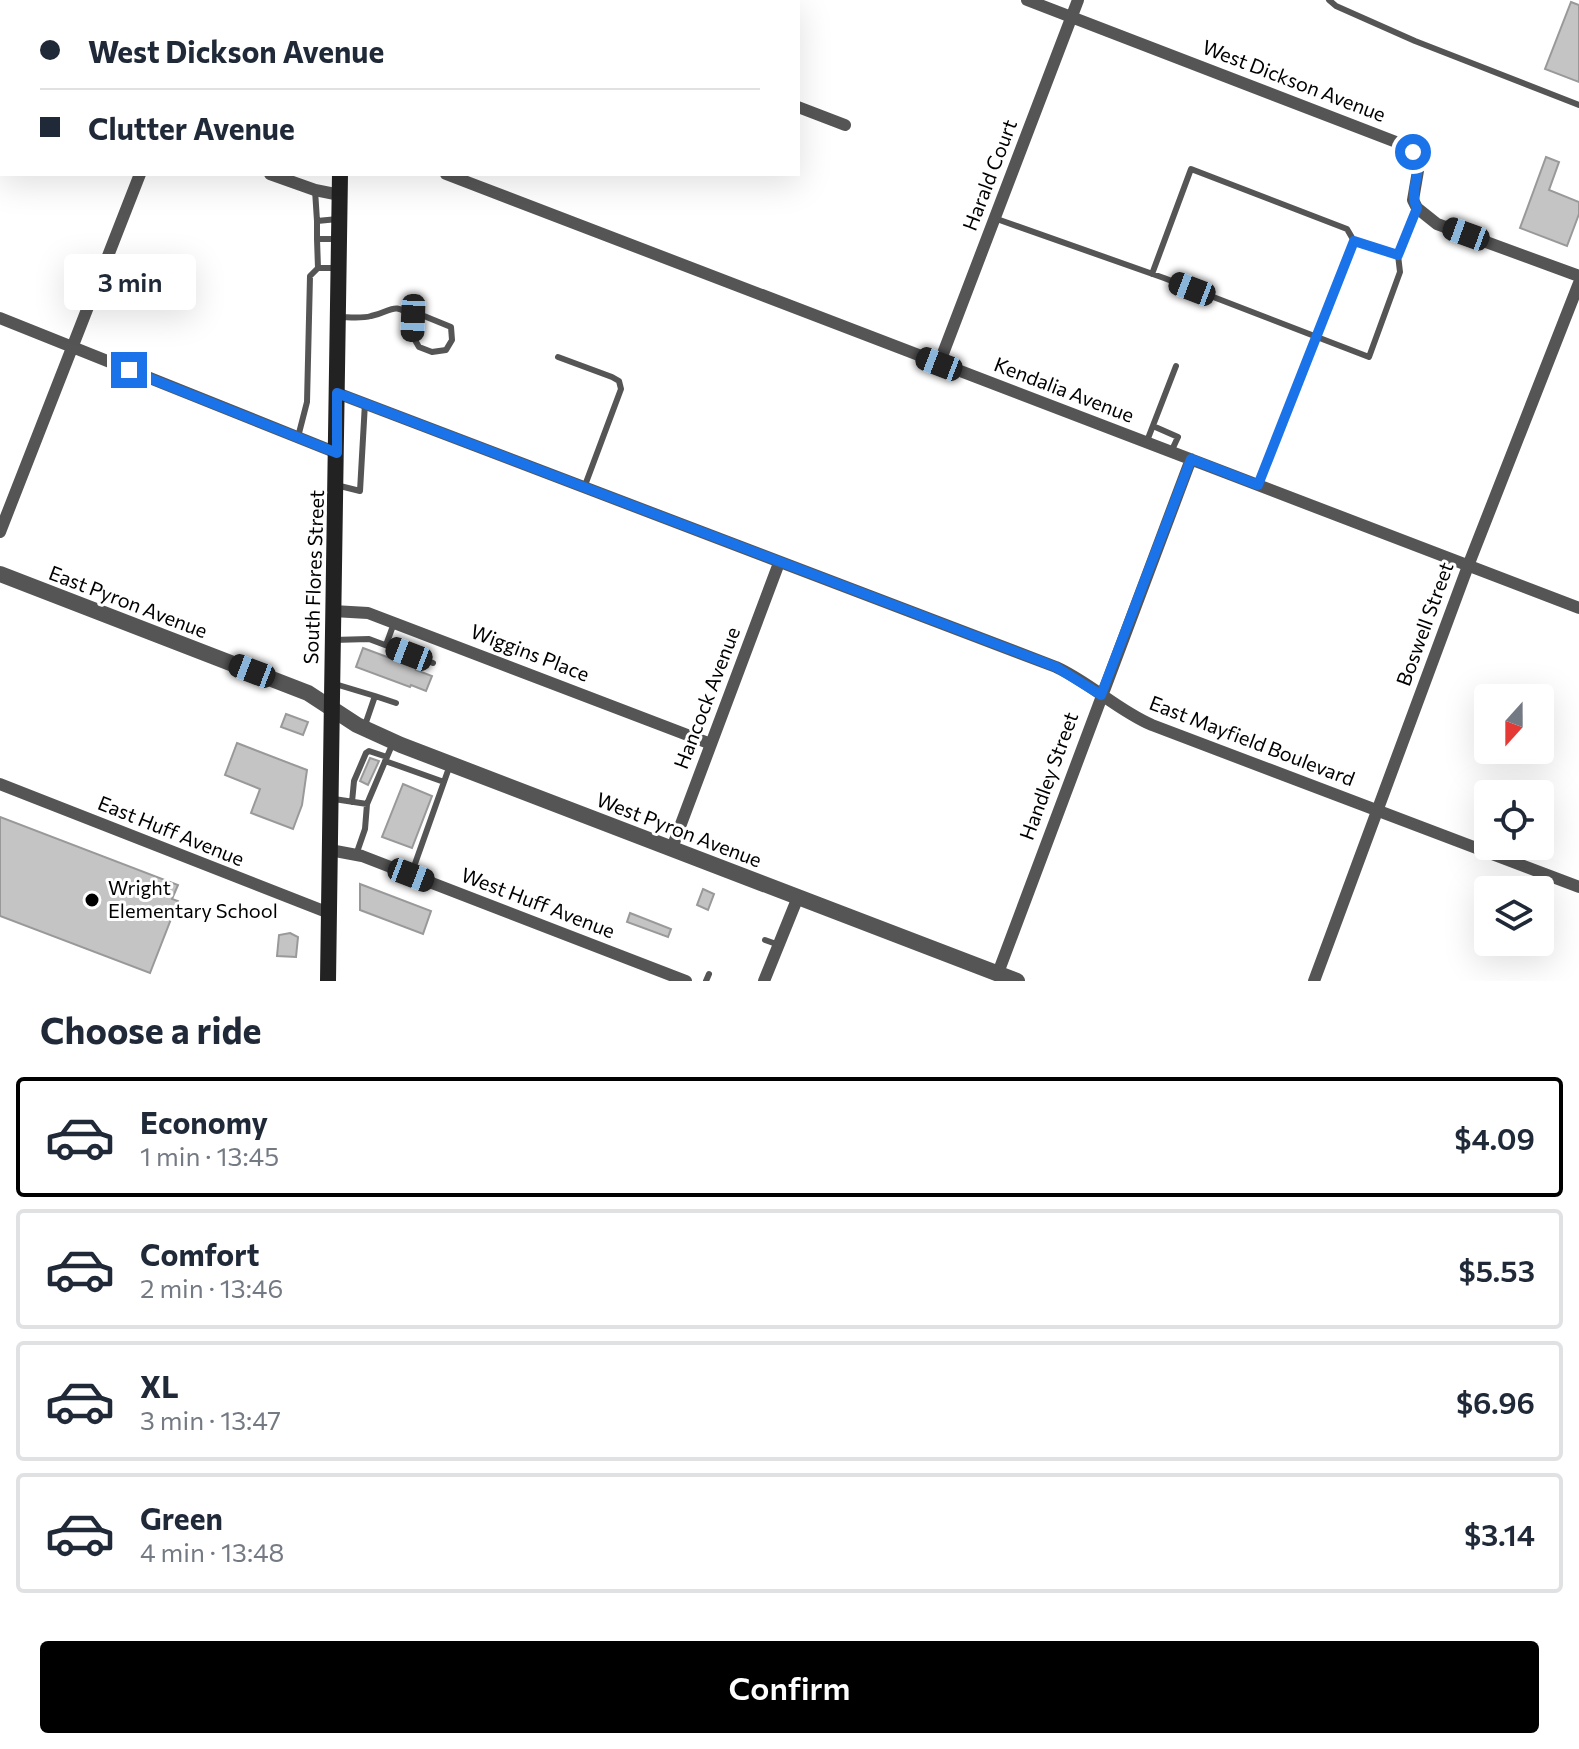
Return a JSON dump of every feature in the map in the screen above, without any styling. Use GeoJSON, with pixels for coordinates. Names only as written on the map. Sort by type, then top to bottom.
{"type":"FeatureCollection","features":[{"type":"Feature","properties":{"kind":"main road","name":"South Flores Street"},"geometry":{"type":"LineString","coordinates":[[328,981],[329,707],[337,453],[340,176]]}},
{"type":"Feature","properties":{"kind":"street","name":"West Dickson Avenue"},"geometry":{"type":"LineString","coordinates":[[1027,0],[1409,147],[1419,165],[1413,200],[1417,208]]}},
{"type":"Feature","properties":{"kind":"street","name":"Harald Court"},"geometry":{"type":"LineString","coordinates":[[939,364],[1078,0]]}},
{"type":"Feature","properties":{"kind":"street"},"geometry":{"type":"LineString","coordinates":[[800,108],[845,125]]}},
{"type":"Feature","properties":{"kind":"street"},"geometry":{"type":"LineString","coordinates":[[0,532],[139,176]]}},
{"type":"Feature","properties":{"kind":"street"},"geometry":{"type":"LineString","coordinates":[[276,176],[340,195]]}},
{"type":"Feature","properties":{"kind":"street","name":"Kendalia Avenue"},"geometry":{"type":"LineString","coordinates":[[451,176],[1579,608]]}},
{"type":"Feature","properties":{"kind":"street"},"geometry":{"type":"LineString","coordinates":[[1417,208],[1437,224],[1579,276]]}},
{"type":"Feature","properties":{"kind":"street","name":"Boswell Street"},"geometry":{"type":"LineString","coordinates":[[1314,981],[1468,566],[1579,283]]}},
{"type":"Feature","properties":{"kind":"street"},"geometry":{"type":"LineString","coordinates":[[0,318],[337,453]]}},
{"type":"Feature","properties":{"kind":"street","name":"East Mayfield Boulevard"},"geometry":{"type":"LineString","coordinates":[[337,393],[1056,667],[1132,716],[1152,725],[1579,887]]}},
{"type":"Feature","properties":{"kind":"street","name":"Handley Street"},"geometry":{"type":"LineString","coordinates":[[998,973],[1191,459]]}},
{"type":"Feature","properties":{"kind":"street","name":"Hancock Avenue"},"geometry":{"type":"LineString","coordinates":[[672,848],[779,563]]}},
{"type":"Feature","properties":{"kind":"street","name":"East Pyron Avenue"},"geometry":{"type":"LineString","coordinates":[[0,574],[308,693],[329,707]]}},
{"type":"Feature","properties":{"kind":"street","name":"Wiggins Place"},"geometry":{"type":"LineString","coordinates":[[333,611],[368,613],[711,744]]}},
{"type":"Feature","properties":{"kind":"street","name":"West Pyron Avenue"},"geometry":{"type":"LineString","coordinates":[[329,707],[364,728],[389,753],[451,763],[1017,981]]}},
{"type":"Feature","properties":{"kind":"street","name":"East Huff Avenue"},"geometry":{"type":"LineString","coordinates":[[0,784],[329,913]]}},
{"type":"Feature","properties":{"kind":"street","name":"West Huff Avenue"},"geometry":{"type":"LineString","coordinates":[[330,850],[356,855],[411,875],[686,981]]}},
{"type":"Feature","properties":{"kind":"street"},"geometry":{"type":"LineString","coordinates":[[764,981],[798,897]]}},
{"type":"Feature","properties":{"kind":"lane"},"geometry":{"type":"LineString","coordinates":[[1329,0],[1336,6],[1415,41],[1579,105]]}},
{"type":"Feature","properties":{"kind":"lane"},"geometry":{"type":"LineString","coordinates":[[1152,274],[1191,169],[1347,229],[1354,241],[1398,255]]}},
{"type":"Feature","properties":{"kind":"lane"},"geometry":{"type":"LineString","coordinates":[[315,190],[318,268]]}},
{"type":"Feature","properties":{"kind":"lane"},"geometry":{"type":"LineString","coordinates":[[994,218],[1152,274],[1369,357],[1400,272],[1398,255],[1417,208]]}},
{"type":"Feature","properties":{"kind":"lane"},"geometry":{"type":"LineString","coordinates":[[317,221],[339,219]]}},
{"type":"Feature","properties":{"kind":"lane"},"geometry":{"type":"LineString","coordinates":[[317,239],[339,239]]}},
{"type":"Feature","properties":{"kind":"lane"},"geometry":{"type":"LineString","coordinates":[[1258,485],[1354,241]]}},
{"type":"Feature","properties":{"kind":"lane"},"geometry":{"type":"LineString","coordinates":[[298,437],[307,402],[310,276],[318,268],[339,268]]}},
{"type":"Feature","properties":{"kind":"lane"},"geometry":{"type":"LineString","coordinates":[[338,317],[371,317],[393,308],[403,309],[413,318]]}},
{"type":"Feature","properties":{"kind":"lane"},"geometry":{"type":"LineString","coordinates":[[424,316],[451,327],[452,340],[446,350],[432,352],[419,347],[412,335],[413,318],[424,316]]}},
{"type":"Feature","properties":{"kind":"lane"},"geometry":{"type":"LineString","coordinates":[[558,357],[612,377],[619,381],[621,389],[584,488]]}},
{"type":"Feature","properties":{"kind":"lane"},"geometry":{"type":"LineString","coordinates":[[1147,443],[1176,366]]}},
{"type":"Feature","properties":{"kind":"lane"},"geometry":{"type":"LineString","coordinates":[[336,485],[360,491],[365,403]]}},
{"type":"Feature","properties":{"kind":"lane"},"geometry":{"type":"LineString","coordinates":[[1153,426],[1178,437],[1171,452]]}},
{"type":"Feature","properties":{"kind":"lane"},"geometry":{"type":"LineString","coordinates":[[386,645],[394,623]]}},
{"type":"Feature","properties":{"kind":"lane"},"geometry":{"type":"LineString","coordinates":[[332,640],[369,639],[433,663]]}},
{"type":"Feature","properties":{"kind":"lane"},"geometry":{"type":"LineString","coordinates":[[331,683],[396,703]]}},
{"type":"Feature","properties":{"kind":"lane"},"geometry":{"type":"LineString","coordinates":[[364,728],[375,696]]}},
{"type":"Feature","properties":{"kind":"lane"},"geometry":{"type":"LineString","coordinates":[[352,802],[354,781],[369,751],[389,753],[444,782]]}},
{"type":"Feature","properties":{"kind":"lane"},"geometry":{"type":"LineString","coordinates":[[356,855],[365,829],[367,804],[389,753]]}},
{"type":"Feature","properties":{"kind":"lane"},"geometry":{"type":"LineString","coordinates":[[411,875],[451,763]]}},
{"type":"Feature","properties":{"kind":"lane"},"geometry":{"type":"LineString","coordinates":[[330,799],[367,804]]}},
{"type":"Feature","properties":{"kind":"lane"},"geometry":{"type":"LineString","coordinates":[[765,940],[779,945]]}},
{"type":"Feature","properties":{"kind":"building"},"geometry":{"type":"Polygon","coordinates":[[[1571,2],[1579,5],[1579,82],[1545,69],[1571,2]]]}},
{"type":"Feature","properties":{"kind":"building"},"geometry":{"type":"Polygon","coordinates":[[[1546,157],[1559,162],[1549,190],[1579,202],[1579,214],[1567,246],[1520,228],[1546,157]]]}},
{"type":"Feature","properties":{"kind":"building"},"geometry":{"type":"Polygon","coordinates":[[[363,648],[432,676],[426,691],[356,667],[363,648]]]}},
{"type":"Feature","properties":{"kind":"building"},"geometry":{"type":"Polygon","coordinates":[[[286,714],[308,722],[303,735],[281,727],[286,714]]]}},
{"type":"Feature","properties":{"kind":"building"},"geometry":{"type":"Polygon","coordinates":[[[237,743],[307,770],[302,805],[293,829],[251,813],[260,789],[225,775],[237,743]]]}},
{"type":"Feature","properties":{"kind":"building"},"geometry":{"type":"Polygon","coordinates":[[[370,758],[379,761],[368,785],[360,781],[370,758]]]}},
{"type":"Feature","properties":{"kind":"building"},"geometry":{"type":"Polygon","coordinates":[[[403,784],[432,796],[412,848],[382,837],[403,784]]]}},
{"type":"Feature","properties":{"kind":"building","name":"Wright Elementary School"},"geometry":{"type":"Polygon","coordinates":[[[0,817],[178,885],[172,899],[178,901],[150,973],[0,916],[0,817]]]}},
{"type":"Feature","properties":{"kind":"building"},"geometry":{"type":"Polygon","coordinates":[[[360,884],[431,911],[423,934],[360,910],[360,884]]]}},
{"type":"Feature","properties":{"kind":"building"},"geometry":{"type":"Polygon","coordinates":[[[703,889],[714,894],[708,910],[697,905],[703,889]]]}},
{"type":"Feature","properties":{"kind":"building"},"geometry":{"type":"Polygon","coordinates":[[[630,913],[671,929],[668,937],[627,922],[630,913]]]}},
{"type":"Feature","properties":{"kind":"building"},"geometry":{"type":"Polygon","coordinates":[[[290,933],[298,937],[296,957],[277,956],[279,935],[290,933]]]}},
{"type":"Feature","properties":{"kind":"place","name":"Wright Elementary School"},"geometry":{"type":"Point","coordinates":[92,900]}},
{"type":"Feature","properties":{"kind":"route"},"geometry":{"type":"LineString","coordinates":[[129,370],[337,453],[337,393],[1056,667],[1101,695],[1191,459],[1258,485],[1354,241],[1398,255],[1417,208],[1413,200],[1419,165],[1413,152]]}}]}
